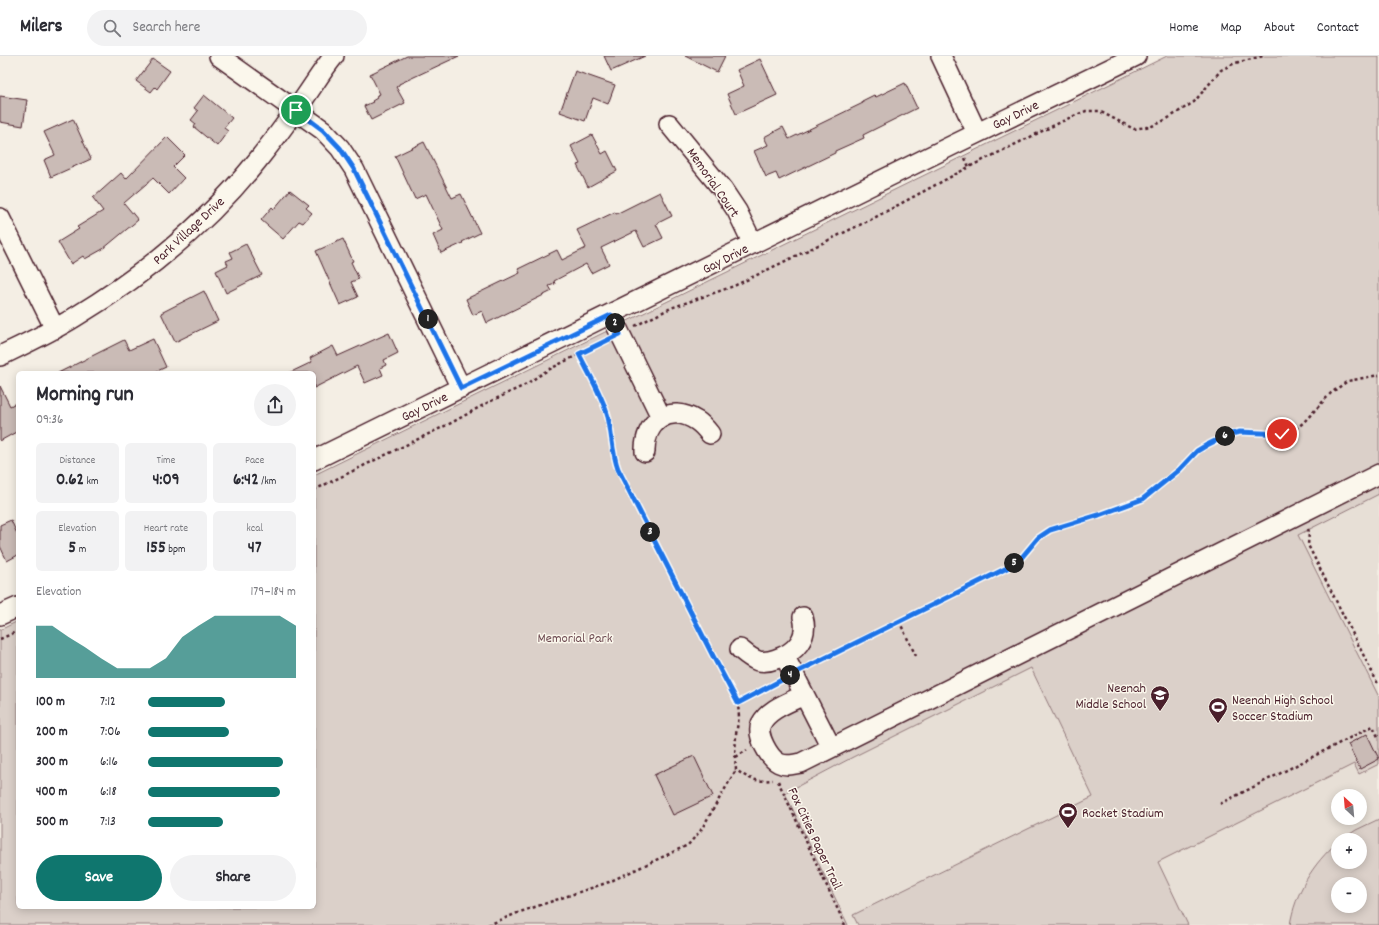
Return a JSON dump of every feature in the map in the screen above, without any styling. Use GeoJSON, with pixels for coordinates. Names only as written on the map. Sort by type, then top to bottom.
{"type":"FeatureCollection","features":[{"type":"Feature","properties":{"kind":"street"},"geometry":{"type":"LineString","coordinates":[[219,56],[323,130],[340,148],[354,169],[461,388]]}},
{"type":"Feature","properties":{"kind":"street","name":"Park Village Drive"},"geometry":{"type":"LineString","coordinates":[[0,356],[76,317],[120,288],[169,250],[218,205],[251,168],[296,110],[334,56]]}},
{"type":"Feature","properties":{"kind":"street"},"geometry":{"type":"LineString","coordinates":[[941,56],[978,133]]}},
{"type":"Feature","properties":{"kind":"street","name":"Gay Drive"},"geometry":{"type":"LineString","coordinates":[[316,459],[1136,56]]}},
{"type":"Feature","properties":{"kind":"street","name":"Memorial Court"},"geometry":{"type":"LineString","coordinates":[[669,124],[723,190],[737,212],[753,244]]}},
{"type":"Feature","properties":{"kind":"street"},"geometry":{"type":"LineString","coordinates":[[0,218],[55,329]]}},
{"type":"Feature","properties":{"kind":"street"},"geometry":{"type":"LineString","coordinates":[[611,315],[661,417]]}},
{"type":"Feature","properties":{"kind":"street"},"geometry":{"type":"LineString","coordinates":[[645,452],[645,438],[654,423],[661,417],[675,414],[688,417],[696,420],[710,434]]}},
{"type":"Feature","properties":{"kind":"street"},"geometry":{"type":"LineString","coordinates":[[804,695],[773,711],[760,725],[759,733],[762,741],[773,758],[779,763],[789,766],[831,747],[1379,474]]}},
{"type":"Feature","properties":{"kind":"street"},"geometry":{"type":"LineString","coordinates":[[0,616],[16,608]]}},
{"type":"Feature","properties":{"kind":"street"},"geometry":{"type":"LineString","coordinates":[[740,649],[749,657],[759,661],[774,660],[785,656],[798,646],[803,638],[805,630],[803,617]]}},
{"type":"Feature","properties":{"kind":"street"},"geometry":{"type":"LineString","coordinates":[[785,656],[831,747]]}},
{"type":"Feature","properties":{"kind":"path"},"geometry":{"type":"LineString","coordinates":[[316,489],[453,422],[490,401],[523,386],[548,370],[672,308],[712,295],[740,283],[872,219],[969,167],[1069,118],[1086,111],[1099,111],[1134,129],[1152,126],[1167,119],[1194,102],[1221,70],[1235,63],[1264,56]]}},
{"type":"Feature","properties":{"kind":"path"},"geometry":{"type":"LineString","coordinates":[[488,925],[520,912],[609,882],[688,845],[701,830],[736,770],[736,734],[739,717],[738,703],[618,469],[614,459],[607,415],[579,354]]}},
{"type":"Feature","properties":{"kind":"path"},"geometry":{"type":"LineString","coordinates":[[738,703],[793,674],[1007,568],[1022,557],[1038,538],[1050,530],[1099,515],[1143,499],[1179,470],[1197,451],[1207,445],[1227,435],[1240,432],[1282,434],[1293,431],[1303,423],[1330,393],[1342,385],[1353,380],[1379,375]]}},
{"type":"Feature","properties":{"kind":"path"},"geometry":{"type":"LineString","coordinates":[[1300,513],[1309,532],[1308,545],[1379,686]]}},
{"type":"Feature","properties":{"kind":"path"},"geometry":{"type":"LineString","coordinates":[[899,621],[916,656]]}},
{"type":"Feature","properties":{"kind":"path"},"geometry":{"type":"LineString","coordinates":[[0,640],[16,632]]}},
{"type":"Feature","properties":{"kind":"path"},"geometry":{"type":"LineString","coordinates":[[1220,804],[1373,726],[1379,739]]}},
{"type":"Feature","properties":{"kind":"path","name":"Fox Cities Paper Trail"},"geometry":{"type":"LineString","coordinates":[[736,770],[750,779],[759,782],[777,780],[845,925]]}},
{"type":"Feature","properties":{"kind":"shaded area","name":"Neenah Middle School"},"geometry":{"type":"Polygon","coordinates":[[[1379,494],[1379,925],[848,925],[785,793],[853,757],[1379,494]]]}},
{"type":"Feature","properties":{"kind":"green space","name":"Memorial Park"},"geometry":{"type":"Polygon","coordinates":[[[1167,56],[1379,56],[1379,494],[1298,535],[1379,697],[1379,764],[1359,774],[1354,764],[1158,862],[1188,925],[858,925],[853,915],[1093,797],[1031,668],[853,757],[785,793],[848,925],[0,925],[0,630],[16,622],[16,909],[316,909],[316,474],[1167,56]]]}},
{"type":"Feature","properties":{"kind":"green space"},"geometry":{"type":"Polygon","coordinates":[[[1379,819],[1379,925],[1290,925],[1296,901],[1306,879],[1331,848],[1331,869],[1367,869],[1367,833],[1352,833],[1379,819]]]}},
{"type":"Feature","properties":{"kind":"building"},"geometry":{"type":"Polygon","coordinates":[[[407,56],[459,56],[399,84],[396,87],[405,103],[371,120],[364,106],[373,102],[372,101],[377,98],[376,96],[380,94],[370,74],[407,56]]]}},
{"type":"Feature","properties":{"kind":"building"},"geometry":{"type":"Polygon","coordinates":[[[604,56],[645,56],[611,71],[604,56]]]}},
{"type":"Feature","properties":{"kind":"building"},"geometry":{"type":"Polygon","coordinates":[[[685,56],[725,56],[717,72],[685,56]]]}},
{"type":"Feature","properties":{"kind":"building"},"geometry":{"type":"Polygon","coordinates":[[[153,59],[170,71],[157,89],[155,87],[151,92],[136,81],[153,59]]]}},
{"type":"Feature","properties":{"kind":"building"},"geometry":{"type":"Polygon","coordinates":[[[760,59],[777,95],[736,114],[727,94],[744,86],[737,70],[760,59]]]}},
{"type":"Feature","properties":{"kind":"building"},"geometry":{"type":"Polygon","coordinates":[[[575,71],[615,85],[608,104],[593,98],[585,121],[560,112],[575,71]]]}},
{"type":"Feature","properties":{"kind":"building"},"geometry":{"type":"Polygon","coordinates":[[[905,83],[917,108],[863,135],[864,138],[779,180],[776,173],[766,177],[754,151],[768,145],[764,137],[783,127],[789,139],[863,103],[862,101],[874,95],[876,97],[905,83]]]}},
{"type":"Feature","properties":{"kind":"building"},"geometry":{"type":"Polygon","coordinates":[[[204,95],[232,118],[224,128],[228,131],[217,146],[194,127],[196,124],[191,120],[198,111],[194,108],[204,95]]]}},
{"type":"Feature","properties":{"kind":"building"},"geometry":{"type":"Polygon","coordinates":[[[0,96],[27,100],[23,126],[0,122],[0,96]]]}},
{"type":"Feature","properties":{"kind":"building"},"geometry":{"type":"Polygon","coordinates":[[[73,119],[91,159],[51,177],[44,160],[55,155],[44,132],[73,119]]]}},
{"type":"Feature","properties":{"kind":"building"},"geometry":{"type":"Polygon","coordinates":[[[592,135],[602,154],[607,151],[617,171],[588,187],[577,165],[580,164],[571,146],[592,135]]]}},
{"type":"Feature","properties":{"kind":"building"},"geometry":{"type":"Polygon","coordinates":[[[167,137],[185,155],[173,167],[184,178],[169,194],[153,178],[124,203],[138,220],[103,249],[85,259],[83,256],[71,264],[58,242],[79,229],[77,227],[103,211],[93,198],[121,173],[126,179],[167,137]]]}},
{"type":"Feature","properties":{"kind":"building"},"geometry":{"type":"Polygon","coordinates":[[[424,142],[452,198],[461,194],[480,233],[441,253],[433,235],[443,230],[426,194],[415,199],[395,156],[424,142]]]}},
{"type":"Feature","properties":{"kind":"building"},"geometry":{"type":"Polygon","coordinates":[[[290,190],[309,205],[306,208],[312,213],[303,223],[299,221],[283,239],[261,220],[272,207],[274,209],[290,190]]]}},
{"type":"Feature","properties":{"kind":"building"},"geometry":{"type":"Polygon","coordinates":[[[660,192],[672,216],[656,224],[663,238],[644,247],[636,231],[601,248],[609,264],[591,273],[586,264],[554,281],[555,284],[549,286],[552,291],[487,323],[482,311],[473,315],[466,299],[520,273],[518,269],[557,250],[562,260],[586,248],[577,230],[615,212],[616,214],[660,192]]]}},
{"type":"Feature","properties":{"kind":"building"},"geometry":{"type":"Polygon","coordinates":[[[343,239],[359,279],[351,282],[358,297],[340,305],[316,251],[343,239]]]}},
{"type":"Feature","properties":{"kind":"building"},"geometry":{"type":"Polygon","coordinates":[[[246,244],[262,275],[226,293],[216,271],[228,265],[226,261],[233,258],[230,252],[246,244]]]}},
{"type":"Feature","properties":{"kind":"building"},"geometry":{"type":"Polygon","coordinates":[[[204,291],[218,321],[175,342],[161,313],[204,291]]]}},
{"type":"Feature","properties":{"kind":"building"},"geometry":{"type":"Polygon","coordinates":[[[389,333],[398,353],[384,360],[386,365],[380,368],[383,375],[365,383],[357,366],[316,387],[316,371],[293,371],[312,362],[310,358],[333,346],[338,356],[389,333]]]}},
{"type":"Feature","properties":{"kind":"building"},"geometry":{"type":"Polygon","coordinates":[[[153,339],[166,367],[157,371],[62,371],[124,340],[129,350],[153,339]]]}},
{"type":"Feature","properties":{"kind":"building"},"geometry":{"type":"Polygon","coordinates":[[[0,386],[10,406],[16,403],[16,432],[0,441],[0,386]]]}},
{"type":"Feature","properties":{"kind":"building"},"geometry":{"type":"Polygon","coordinates":[[[11,520],[16,531],[16,556],[7,561],[0,546],[0,525],[11,520]]]}},
{"type":"Feature","properties":{"kind":"building"},"geometry":{"type":"Polygon","coordinates":[[[1367,734],[1379,759],[1360,769],[1348,744],[1367,734]]]}},
{"type":"Feature","properties":{"kind":"building"},"geometry":{"type":"Polygon","coordinates":[[[694,756],[713,796],[673,815],[654,775],[694,756]]]}},
{"type":"Feature","properties":{"kind":"place","name":"Neenah Middle School"},"geometry":{"type":"Point","coordinates":[1160,712]}},
{"type":"Feature","properties":{"kind":"place","name":"Neenah High School Soccer Stadium"},"geometry":{"type":"Point","coordinates":[1218,724]}},
{"type":"Feature","properties":{"kind":"place","name":"Rocket Stadium"},"geometry":{"type":"Point","coordinates":[1068,829]}},
{"type":"Feature","properties":{"kind":"route"},"geometry":{"type":"LineString","coordinates":[[296,110],[323,130],[340,148],[354,169],[461,388],[611,315],[620,334],[579,354],[607,415],[611,432],[614,459],[618,469],[738,703],[793,674],[1007,568],[1022,557],[1038,538],[1050,530],[1099,515],[1143,499],[1160,487],[1197,451],[1227,435],[1240,432],[1282,434]]}}]}
